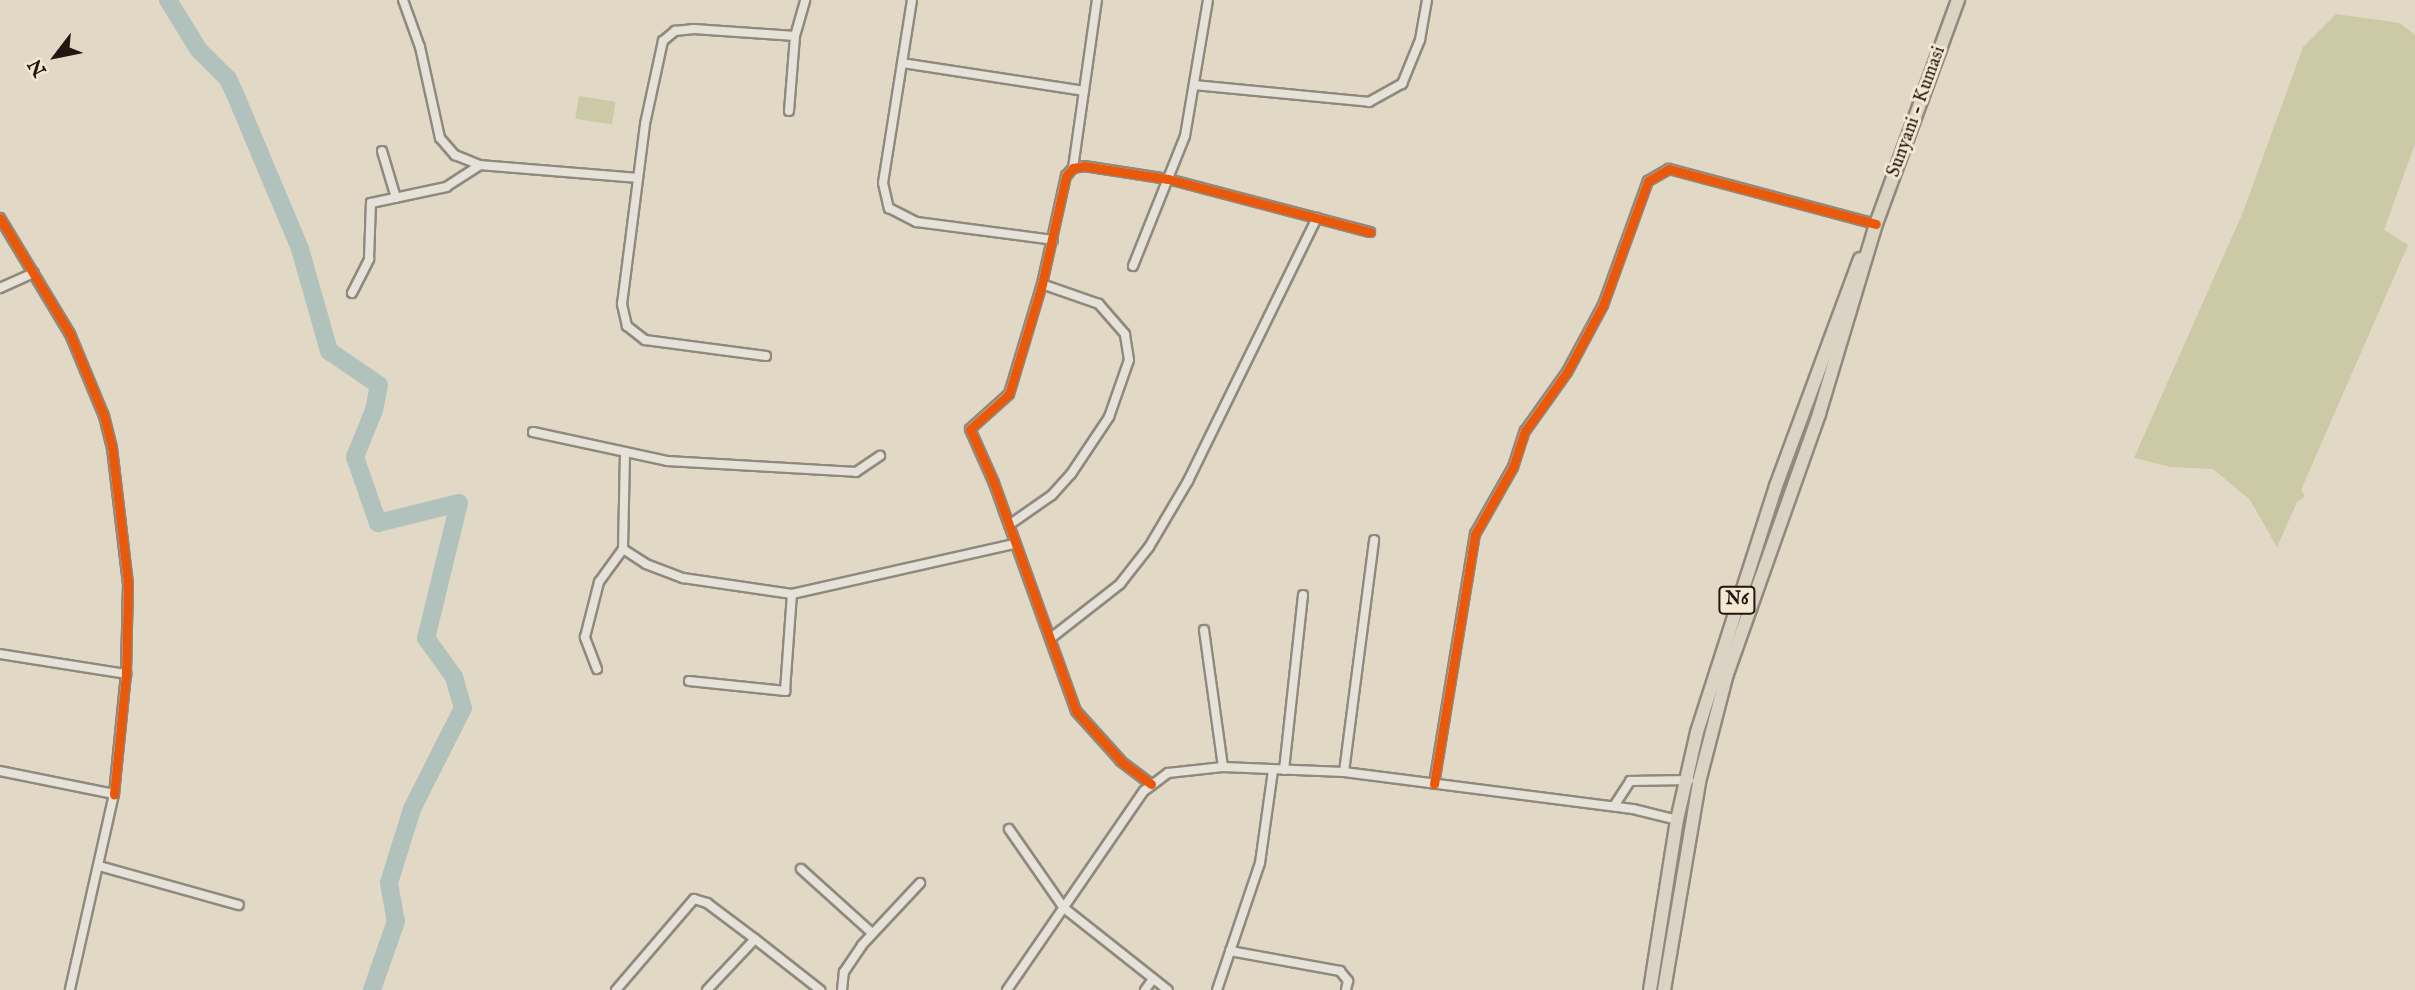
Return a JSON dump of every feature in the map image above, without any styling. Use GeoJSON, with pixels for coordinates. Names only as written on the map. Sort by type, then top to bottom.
{"type":"FeatureCollection","features":[{"type":"Feature","properties":{"kind":"main road","name":"Sunyani - Kumasi"},"geometry":{"type":"LineString","coordinates":[[1876,224],[1958,0]]}},
{"type":"Feature","properties":{"kind":"main road","name":"N6"},"geometry":{"type":"LineString","coordinates":[[1664,990],[1692,781],[1727,630],[1776,486],[1876,224]]}},
{"type":"Feature","properties":{"kind":"main road","name":"N6"},"geometry":{"type":"LineString","coordinates":[[1650,990],[1677,820],[1692,781]]}},
{"type":"Feature","properties":{"kind":"street"},"geometry":{"type":"LineString","coordinates":[[403,0],[420,47],[440,138],[455,155],[480,165],[637,178]]}},
{"type":"Feature","properties":{"kind":"street"},"geometry":{"type":"LineString","coordinates":[[789,111],[795,36],[805,0]]}},
{"type":"Feature","properties":{"kind":"street"},"geometry":{"type":"LineString","coordinates":[[912,0],[883,183],[889,208],[918,222],[1053,240]]}},
{"type":"Feature","properties":{"kind":"street"},"geometry":{"type":"LineString","coordinates":[[1097,0],[1073,168],[1066,176],[1042,284],[1009,394],[970,429],[1009,525],[1076,711],[1121,761],[1151,784]]}},
{"type":"Feature","properties":{"kind":"street"},"geometry":{"type":"LineString","coordinates":[[1133,266],[1185,136],[1209,0]]}},
{"type":"Feature","properties":{"kind":"street"},"geometry":{"type":"LineString","coordinates":[[1194,85],[1369,102],[1402,84],[1420,40],[1427,0]]}},
{"type":"Feature","properties":{"kind":"street"},"geometry":{"type":"LineString","coordinates":[[766,356],[645,340],[627,326],[622,304],[637,178],[657,55],[668,35],[694,29],[795,36]]}},
{"type":"Feature","properties":{"kind":"street"},"geometry":{"type":"LineString","coordinates":[[902,63],[1084,92]]}},
{"type":"Feature","properties":{"kind":"street"},"geometry":{"type":"LineString","coordinates":[[382,151],[396,198]]}},
{"type":"Feature","properties":{"kind":"street"},"geometry":{"type":"LineString","coordinates":[[352,293],[369,259],[368,208],[371,202],[446,187],[480,165]]}},
{"type":"Feature","properties":{"kind":"street"},"geometry":{"type":"LineString","coordinates":[[1073,168],[1168,179],[1370,232]]}},
{"type":"Feature","properties":{"kind":"street"},"geometry":{"type":"LineString","coordinates":[[1434,784],[1475,534],[1513,467],[1525,431],[1567,372],[1603,305],[1648,181],[1669,169],[1876,224]]}},
{"type":"Feature","properties":{"kind":"street"},"geometry":{"type":"LineString","coordinates":[[0,218],[70,334],[109,437],[128,584],[127,674],[114,794],[70,990]]}},
{"type":"Feature","properties":{"kind":"street"},"geometry":{"type":"LineString","coordinates":[[1051,638],[1120,584],[1149,547],[1188,481],[1317,218]]}},
{"type":"Feature","properties":{"kind":"street"},"geometry":{"type":"LineString","coordinates":[[0,288],[34,273]]}},
{"type":"Feature","properties":{"kind":"street"},"geometry":{"type":"LineString","coordinates":[[1009,525],[1052,495],[1071,474],[1109,417],[1129,360],[1125,334],[1099,304],[1042,284]]}},
{"type":"Feature","properties":{"kind":"street"},"geometry":{"type":"LineString","coordinates":[[533,432],[667,461],[856,472],[880,456]]}},
{"type":"Feature","properties":{"kind":"street"},"geometry":{"type":"LineString","coordinates":[[597,669],[585,637],[599,582],[623,549],[625,453]]}},
{"type":"Feature","properties":{"kind":"street"},"geometry":{"type":"LineString","coordinates":[[1344,772],[1374,540]]}},
{"type":"Feature","properties":{"kind":"street"},"geometry":{"type":"LineString","coordinates":[[623,549],[646,564],[683,578],[792,594],[1014,544]]}},
{"type":"Feature","properties":{"kind":"street"},"geometry":{"type":"LineString","coordinates":[[689,681],[785,691],[792,594]]}},
{"type":"Feature","properties":{"kind":"street"},"geometry":{"type":"LineString","coordinates":[[1284,771],[1303,595]]}},
{"type":"Feature","properties":{"kind":"street"},"geometry":{"type":"LineString","coordinates":[[1204,630],[1223,767]]}},
{"type":"Feature","properties":{"kind":"street"},"geometry":{"type":"LineString","coordinates":[[0,654],[127,674]]}},
{"type":"Feature","properties":{"kind":"street"},"geometry":{"type":"LineString","coordinates":[[1007,990],[1151,784],[1168,772],[1223,767],[1344,772],[1614,806],[1677,820]]}},
{"type":"Feature","properties":{"kind":"street"},"geometry":{"type":"LineString","coordinates":[[0,771],[114,794]]}},
{"type":"Feature","properties":{"kind":"street"},"geometry":{"type":"LineString","coordinates":[[1217,990],[1260,863],[1273,771]]}},
{"type":"Feature","properties":{"kind":"street"},"geometry":{"type":"LineString","coordinates":[[1614,806],[1630,781],[1692,781]]}},
{"type":"Feature","properties":{"kind":"street"},"geometry":{"type":"LineString","coordinates":[[1009,829],[1064,908],[1168,990]]}},
{"type":"Feature","properties":{"kind":"street"},"geometry":{"type":"LineString","coordinates":[[99,866],[239,905]]}},
{"type":"Feature","properties":{"kind":"street"},"geometry":{"type":"LineString","coordinates":[[801,869],[872,933]]}},
{"type":"Feature","properties":{"kind":"street"},"geometry":{"type":"LineString","coordinates":[[842,990],[844,972],[872,933],[920,883]]}},
{"type":"Feature","properties":{"kind":"street"},"geometry":{"type":"LineString","coordinates":[[617,990],[695,899],[707,903],[820,990]]}},
{"type":"Feature","properties":{"kind":"street"},"geometry":{"type":"LineString","coordinates":[[707,990],[755,939]]}},
{"type":"Feature","properties":{"kind":"street"},"geometry":{"type":"LineString","coordinates":[[1230,951],[1340,971],[1348,981],[1346,990]]}},
{"type":"Feature","properties":{"kind":"street"},"geometry":{"type":"LineString","coordinates":[[1145,990],[1153,979]]}},
{"type":"Feature","properties":{"kind":"shaded area"},"geometry":{"type":"Polygon","coordinates":[[[2336,14],[2400,23],[2415,35],[2415,144],[2384,230],[2408,245],[2301,490],[2305,496],[2297,502],[2277,547],[2250,500],[2213,469],[2170,467],[2134,458],[2243,212],[2303,47],[2336,14]]]}},
{"type":"Feature","properties":{"kind":"shaded area"},"geometry":{"type":"Polygon","coordinates":[[[579,96],[616,102],[612,125],[575,119],[579,96]]]}},
{"type":"Feature","properties":{"kind":"waterway"},"geometry":{"type":"LineString","coordinates":[[168,0],[199,50],[228,79],[235,94],[300,249],[329,351],[379,385],[374,410],[355,457],[378,523],[459,503],[426,638],[454,677],[463,708],[412,809],[389,883],[396,921],[372,990]]}},
{"type":"Feature","properties":{"kind":"cycle path"},"geometry":{"type":"LineString","coordinates":[[1151,784],[1121,761],[1076,711],[994,483],[970,429],[1009,394],[1042,284],[1066,176],[1073,168],[1084,166],[1168,179],[1370,232]]}},
{"type":"Feature","properties":{"kind":"cycle path"},"geometry":{"type":"LineString","coordinates":[[1434,784],[1475,534],[1513,467],[1525,431],[1567,372],[1603,305],[1648,181],[1669,169],[1876,224]]}},
{"type":"Feature","properties":{"kind":"cycle path"},"geometry":{"type":"LineString","coordinates":[[0,218],[70,334],[104,416],[112,448],[128,584],[126,674],[114,794]]}}]}
